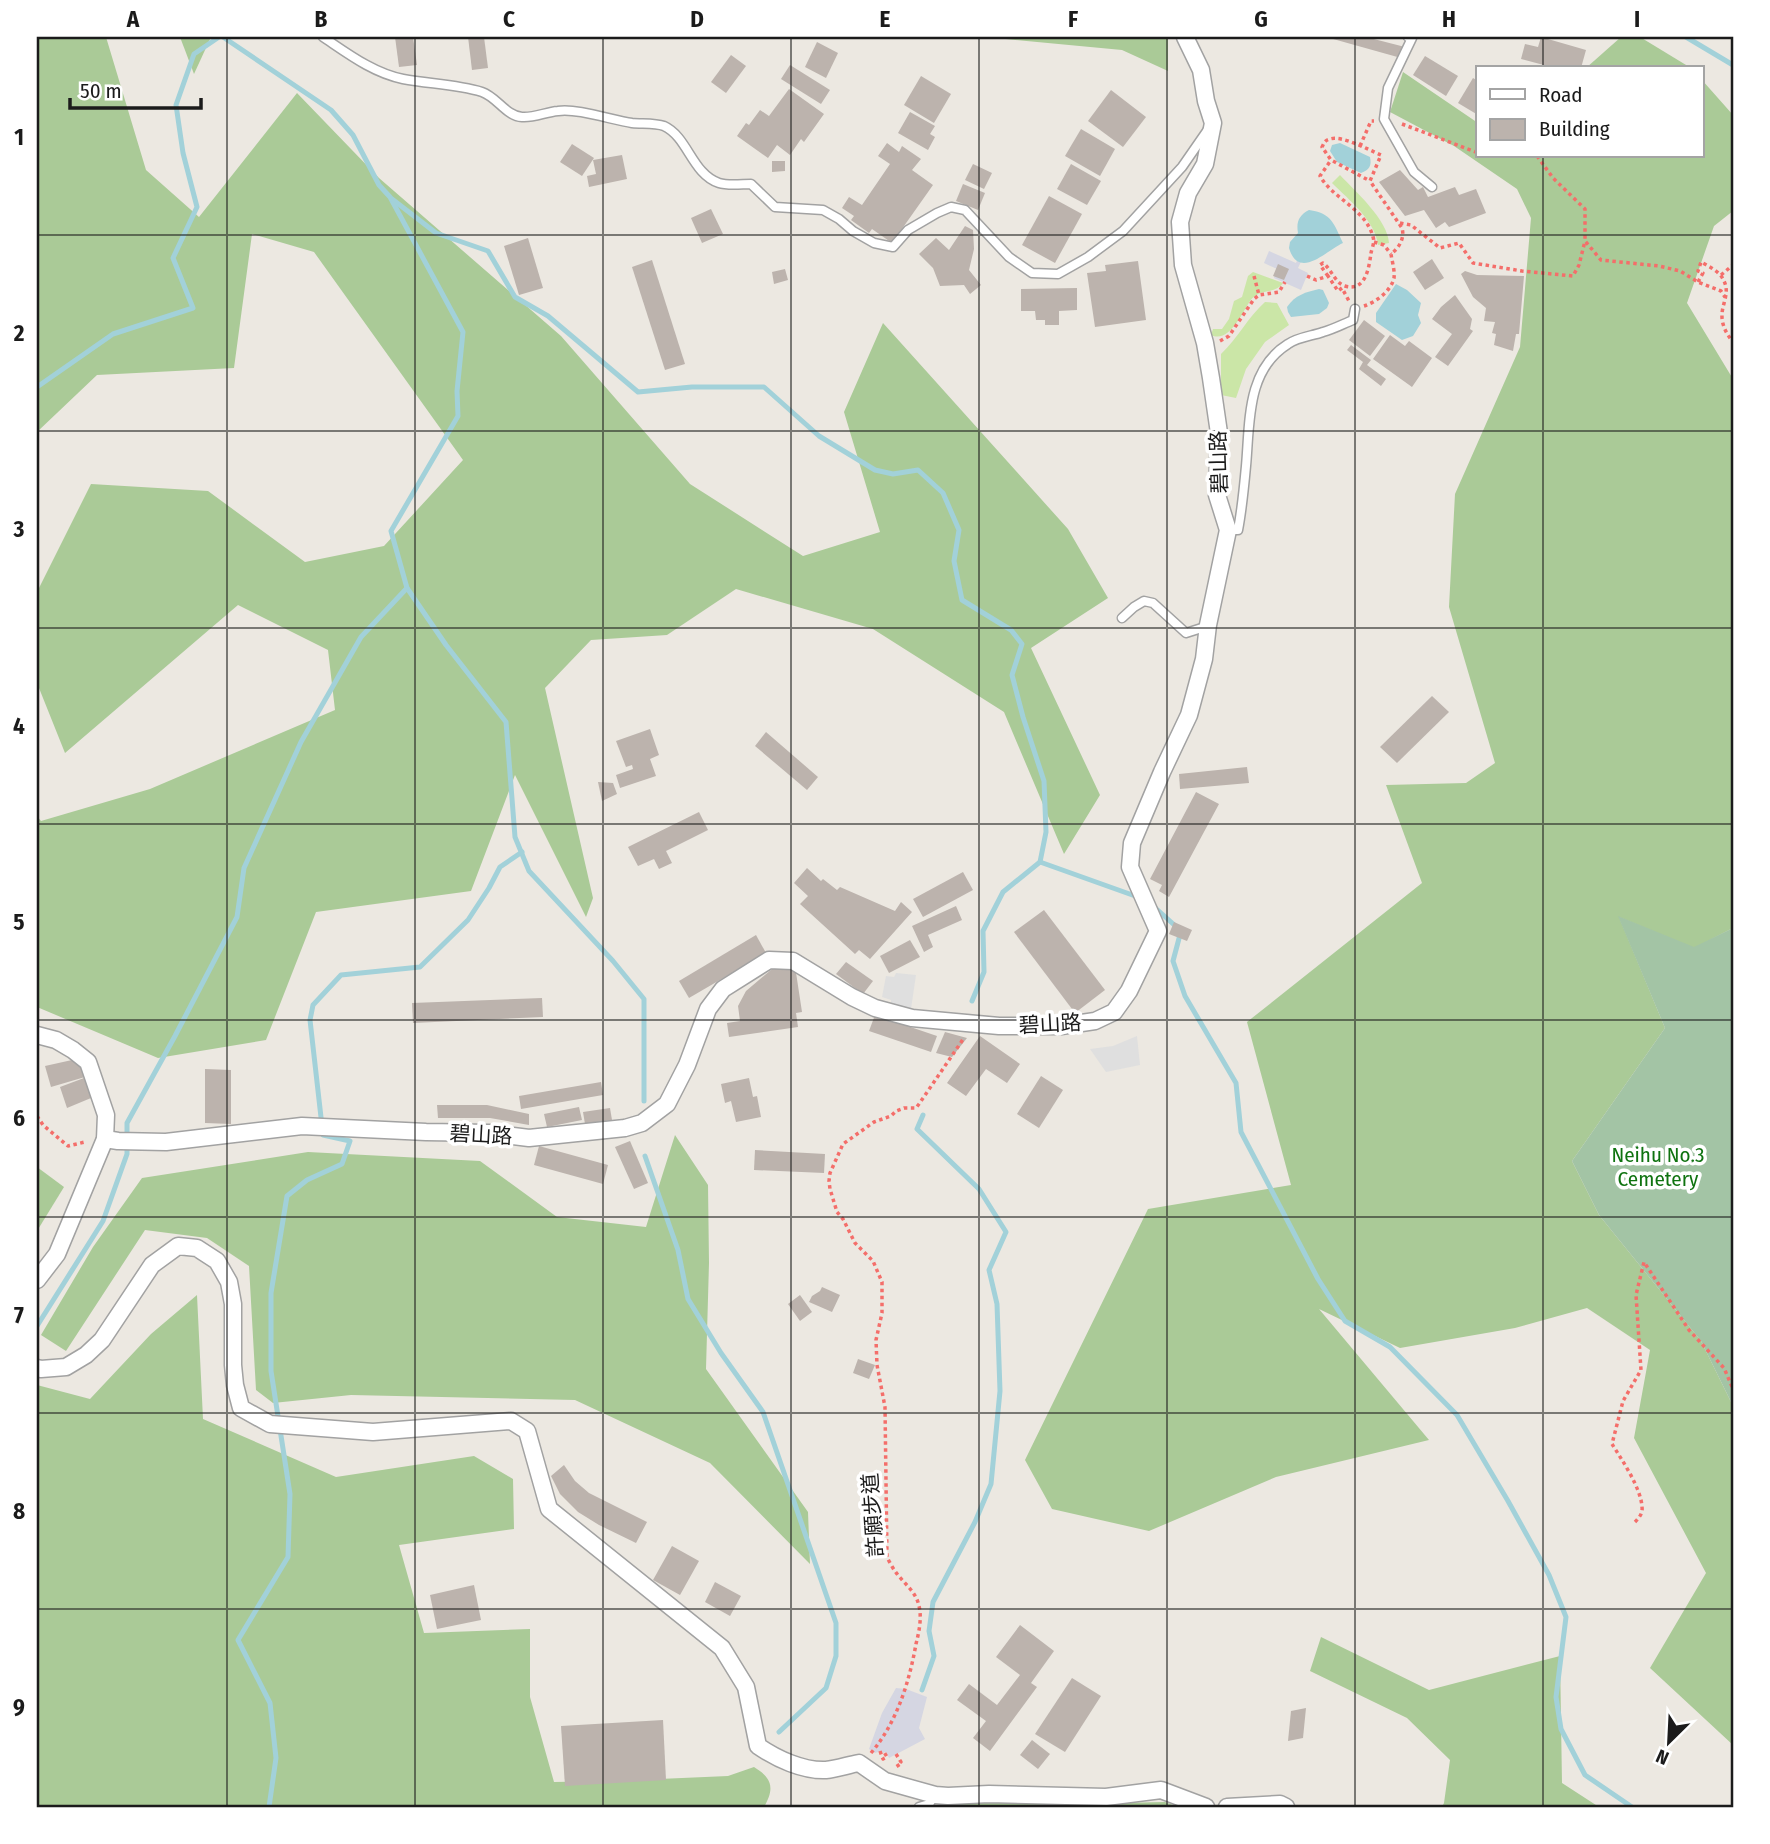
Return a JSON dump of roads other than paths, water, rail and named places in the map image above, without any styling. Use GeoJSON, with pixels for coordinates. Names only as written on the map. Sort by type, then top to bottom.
{"type":"FeatureCollection","features":[{"type":"Feature","properties":{"kind":"street","name":"碧山路"},"geometry":{"type":"LineString","coordinates":[[105,1139],[166,1142],[302,1126],[489,1132],[528,1138],[625,1128],[642,1123],[667,1104],[687,1065],[708,1009],[723,989],[769,960],[793,961],[852,998],[875,1008],[912,1018],[999,1026],[1061,1026],[1095,1021],[1114,1012],[1129,991],[1158,931],[1130,867],[1132,843],[1189,715],[1204,659],[1208,626],[1228,530],[1217,495],[1219,433],[1205,343],[1183,265],[1180,222],[1188,193],[1205,164],[1213,123],[1201,69],[1185,37]]}},
{"type":"Feature","properties":{"kind":"street"},"geometry":{"type":"LineString","coordinates":[[37,1035],[56,1040],[88,1062],[106,1115],[105,1139],[57,1254],[37,1280]]}},
{"type":"Feature","properties":{"kind":"street"},"geometry":{"type":"LineString","coordinates":[[37,1368],[66,1367],[86,1355],[102,1340],[152,1265],[178,1246],[197,1248],[217,1261],[229,1282],[233,1304],[233,1366],[242,1408],[271,1424],[373,1432],[511,1421],[527,1431],[549,1509],[722,1648],[746,1687],[758,1746],[772,1755],[803,1767],[824,1770],[859,1763],[886,1781],[948,1797],[989,1794],[1105,1797],[1161,1790],[1206,1807]]}},
{"type":"Feature","properties":{"kind":"street"},"geometry":{"type":"LineString","coordinates":[[1227,1807],[1280,1804],[1286,1807]]}},
{"type":"Feature","properties":{"kind":"lane"},"geometry":{"type":"LineString","coordinates":[[323,37],[359,61],[385,74],[400,79],[459,86],[481,92],[493,97],[507,111],[520,118],[560,110],[664,126],[678,138],[702,173],[719,183],[751,184],[775,206],[823,210],[874,243],[892,247],[908,230],[937,213],[951,207],[965,210],[1009,257],[1032,273],[1058,274],[1088,257],[1123,231],[1182,167],[1213,123]]}},
{"type":"Feature","properties":{"kind":"lane"},"geometry":{"type":"LineString","coordinates":[[1408,37],[1412,38],[1388,88],[1384,119],[1414,172],[1432,187]]}},
{"type":"Feature","properties":{"kind":"lane"},"geometry":{"type":"LineString","coordinates":[[1228,530],[1238,530],[1243,503],[1251,406],[1256,384],[1265,365],[1279,349],[1292,341],[1353,320],[1353,308]]}},
{"type":"Feature","properties":{"kind":"lane"},"geometry":{"type":"LineString","coordinates":[[1122,618],[1143,601],[1153,603],[1186,633],[1208,626]]}},
{"type":"Feature","properties":{"kind":"lane"},"geometry":{"type":"LineString","coordinates":[[919,1807],[929,1804],[935,1795]]}},
{"type":"Feature","properties":{"kind":"water"},"geometry":{"type":"Polygon","coordinates":[[[1340,143],[1370,157],[1368,169],[1361,173],[1337,162],[1330,151],[1332,145],[1340,143]]]}},
{"type":"Feature","properties":{"kind":"water"},"geometry":{"type":"Polygon","coordinates":[[[1309,210],[1327,217],[1343,243],[1306,263],[1294,258],[1289,248],[1290,242],[1298,233],[1299,219],[1309,210]]]}},
{"type":"Feature","properties":{"kind":"water"},"geometry":{"type":"Polygon","coordinates":[[[1396,284],[1421,303],[1418,315],[1421,323],[1413,336],[1402,340],[1376,322],[1376,313],[1396,284]]]}},
{"type":"Feature","properties":{"kind":"water"},"geometry":{"type":"Polygon","coordinates":[[[1323,290],[1329,303],[1327,308],[1319,314],[1291,317],[1287,307],[1290,303],[1301,295],[1323,290]]]}},
{"type":"Feature","properties":{"kind":"waterway"},"geometry":{"type":"LineString","coordinates":[[37,387],[113,334],[193,308],[173,258],[197,207],[183,153],[176,105],[194,54],[219,37]]}},
{"type":"Feature","properties":{"kind":"waterway"},"geometry":{"type":"LineString","coordinates":[[223,37],[331,110],[353,135],[463,332],[457,391],[458,416],[391,531],[407,588],[446,645],[506,722],[515,837],[529,871],[613,961],[644,999],[644,1101]]}},
{"type":"Feature","properties":{"kind":"waterway"},"geometry":{"type":"LineString","coordinates":[[1686,37],[1733,65]]}},
{"type":"Feature","properties":{"kind":"waterway"},"geometry":{"type":"LineString","coordinates":[[392,199],[436,233],[488,251],[515,297],[548,316],[638,392],[692,387],[764,387],[819,436],[875,470],[893,474],[918,470],[943,493],[959,530],[954,561],[962,600],[1011,630],[1022,644],[1012,675],[1044,781],[1046,832],[1040,862],[1003,892],[983,931],[984,972],[972,1001]]}},
{"type":"Feature","properties":{"kind":"waterway"},"geometry":{"type":"LineString","coordinates":[[37,1326],[103,1221],[127,1154],[127,1123],[237,917],[244,868],[301,742],[361,637],[407,588]]}},
{"type":"Feature","properties":{"kind":"waterway"},"geometry":{"type":"LineString","coordinates":[[269,1807],[276,1758],[270,1703],[238,1640],[288,1557],[290,1494],[271,1371],[271,1293],[287,1196],[307,1180],[342,1164],[350,1141],[323,1135],[310,1020],[313,1005],[341,975],[420,967],[468,920],[500,867],[522,852]]}},
{"type":"Feature","properties":{"kind":"waterway"},"geometry":{"type":"LineString","coordinates":[[1040,862],[1138,897]]}},
{"type":"Feature","properties":{"kind":"waterway"},"geometry":{"type":"LineString","coordinates":[[1152,905],[1181,931],[1173,961],[1185,996],[1236,1083],[1241,1132],[1318,1279],[1345,1321],[1390,1347],[1457,1415],[1549,1575],[1566,1617],[1556,1697],[1561,1729],[1585,1775],[1632,1807]]}},
{"type":"Feature","properties":{"kind":"waterway"},"geometry":{"type":"LineString","coordinates":[[922,1690],[934,1656],[929,1631],[933,1602],[975,1522],[991,1484],[1000,1391],[997,1304],[989,1270],[1006,1232],[979,1189],[917,1129],[923,1115]]}},
{"type":"Feature","properties":{"kind":"waterway"},"geometry":{"type":"LineString","coordinates":[[645,1156],[678,1250],[688,1299],[721,1353],[763,1412],[836,1623],[836,1656],[826,1688],[779,1732]]}},
{"type":"Feature","properties":{"kind":"park label","name":"Neihu No.3 Cemetery"},"geometry":{"type":"Point","coordinates":[1658,1167]}}]}
